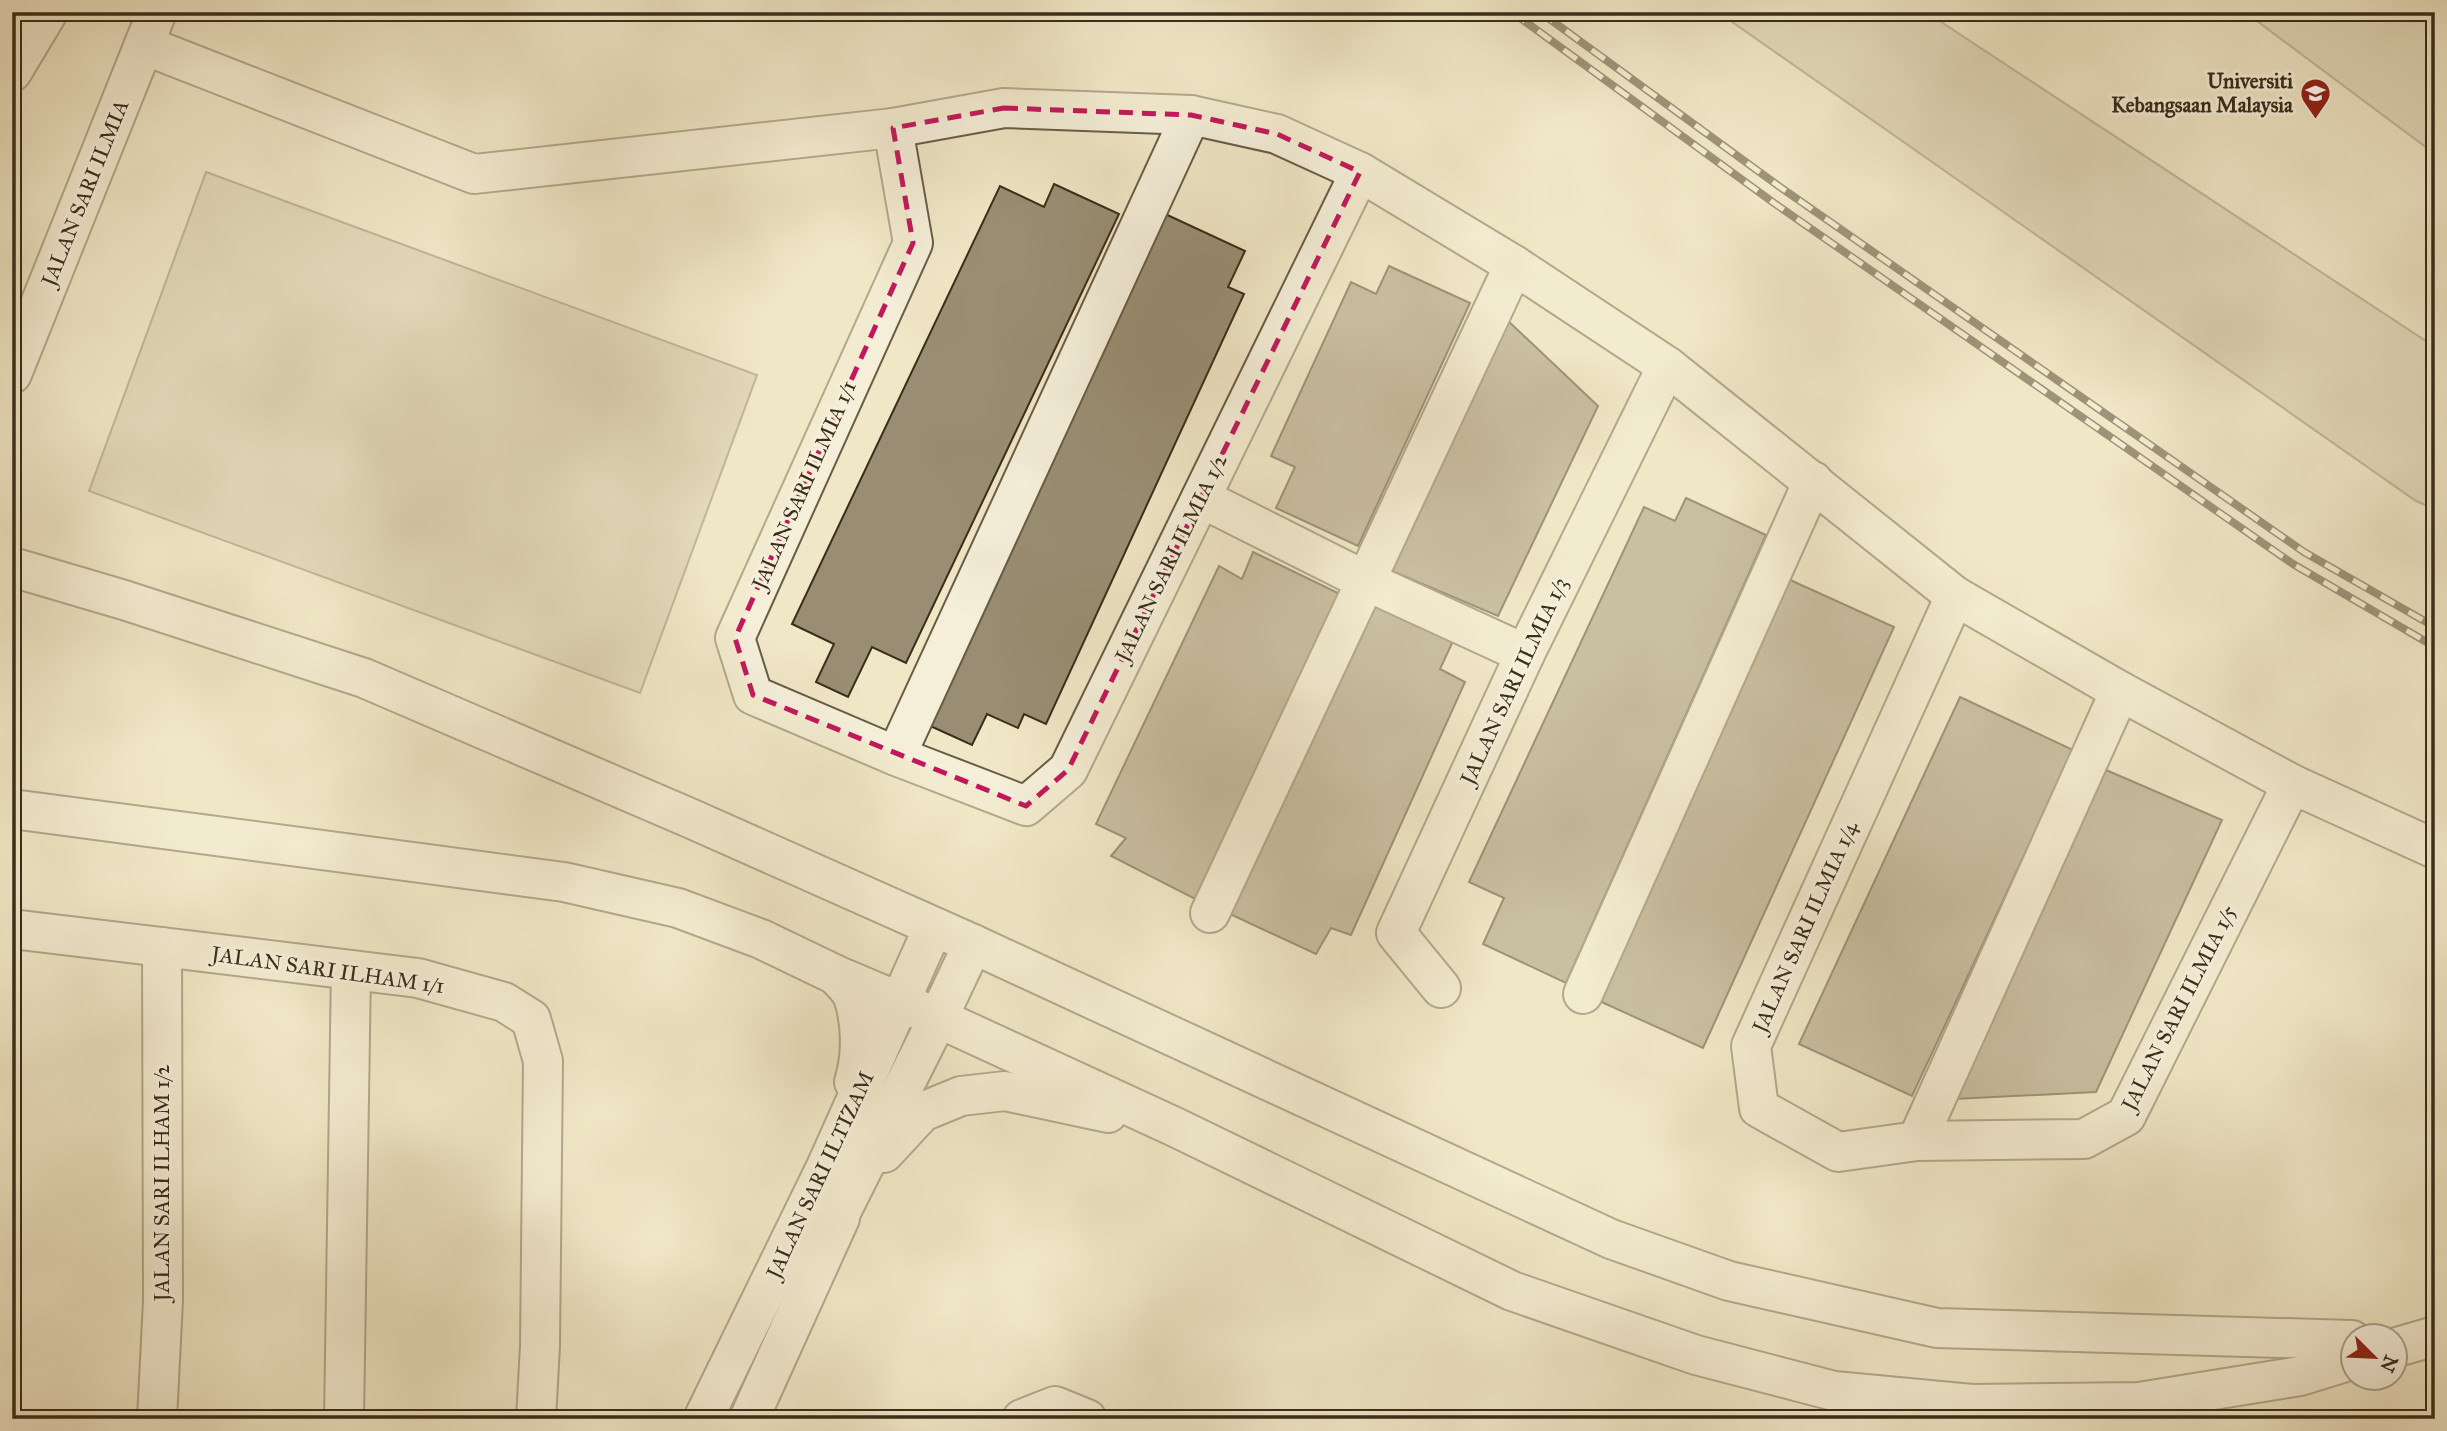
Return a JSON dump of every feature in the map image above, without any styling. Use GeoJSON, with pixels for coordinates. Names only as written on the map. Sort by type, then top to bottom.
{"type":"FeatureCollection","features":[{"type":"Feature","properties":{"kind":"street"},"geometry":{"type":"LineString","coordinates":[[12,72],[48,12]]}},
{"type":"Feature","properties":{"kind":"street"},"geometry":{"type":"LineString","coordinates":[[151,29],[474,173],[893,128],[1004,108],[1191,115],[1277,134],[1360,172],[1514,265],[1667,366],[1955,596],[2120,691],[2292,784],[2435,849]]}},
{"type":"Feature","properties":{"kind":"street","name":"JALAN SARI ILMIA"},"geometry":{"type":"LineString","coordinates":[[12,374],[151,29]]}},
{"type":"Feature","properties":{"kind":"street"},"geometry":{"type":"LineString","coordinates":[[897,757],[1191,115]]}},
{"type":"Feature","properties":{"kind":"street","name":"JALAN SARI ILMIA 1/1"},"geometry":{"type":"LineString","coordinates":[[893,128],[913,243],[735,638],[753,695],[897,757]]}},
{"type":"Feature","properties":{"kind":"street","name":"JALAN SARI ILMIA 1/2"},"geometry":{"type":"LineString","coordinates":[[897,757],[1026,806],[1068,770],[1360,172]]}},
{"type":"Feature","properties":{"kind":"street"},"geometry":{"type":"LineString","coordinates":[[1210,913],[1514,265]]}},
{"type":"Feature","properties":{"kind":"street","name":"JALAN SARI ILMIA 1/3"},"geometry":{"type":"LineString","coordinates":[[1441,988],[1396,933],[1525,654],[1667,366]]}},
{"type":"Feature","properties":{"kind":"street"},"geometry":{"type":"LineString","coordinates":[[1583,994],[1813,481]]}},
{"type":"Feature","properties":{"kind":"street"},"geometry":{"type":"LineString","coordinates":[[1201,498],[1366,581],[1525,654]]}},
{"type":"Feature","properties":{"kind":"street"},"geometry":{"type":"LineString","coordinates":[[12,567],[124,600],[364,678],[692,819],[972,944],[1611,1239],[1729,1281],[1937,1328],[2338,1340]]}},
{"type":"Feature","properties":{"kind":"street","name":"JALAN SARI ILMIA 1/4"},"geometry":{"type":"LineString","coordinates":[[1917,1141],[1838,1152],[1759,1108],[1751,1046],[1955,596]]}},
{"type":"Feature","properties":{"kind":"street"},"geometry":{"type":"LineString","coordinates":[[1917,1141],[2120,691]]}},
{"type":"Feature","properties":{"kind":"street","name":"JALAN SARI ILMIA 1/5"},"geometry":{"type":"LineString","coordinates":[[1917,1141],[2084,1139],[2126,1116],[2292,784]]}},
{"type":"Feature","properties":{"kind":"street"},"geometry":{"type":"LineString","coordinates":[[12,809],[564,883],[678,908],[761,939],[836,975],[938,1018],[1175,1127],[1512,1291],[1696,1355],[1834,1391],[1972,1405],[2139,1402],[2300,1376],[2338,1365]]}},
{"type":"Feature","properties":{"kind":"street","name":"JALAN SARI ILTIZAM"},"geometry":{"type":"LineString","coordinates":[[703,1419],[825,1167],[933,928]]}},
{"type":"Feature","properties":{"kind":"street","name":"JALAN SARI ILHAM 1/1"},"geometry":{"type":"LineString","coordinates":[[12,929],[418,978],[504,1002],[531,1019],[542,1061],[540,1346],[536,1419]]}},
{"type":"Feature","properties":{"kind":"street","name":"JALAN SARI ILTIZAM"},"geometry":{"type":"LineString","coordinates":[[749,1419],[839,1216],[972,944]]}},
{"type":"Feature","properties":{"kind":"street","name":"JALAN SARI ILHAM 1/2"},"geometry":{"type":"LineString","coordinates":[[157,1419],[163,1301],[162,947]]}},
{"type":"Feature","properties":{"kind":"street"},"geometry":{"type":"LineString","coordinates":[[344,1419],[351,970]]}},
{"type":"Feature","properties":{"kind":"street"},"geometry":{"type":"LineString","coordinates":[[825,1167],[860,1063],[853,995],[836,975]]}},
{"type":"Feature","properties":{"kind":"street"},"geometry":{"type":"LineString","coordinates":[[839,1216],[875,1163],[922,1112],[961,1096],[1005,1091],[1175,1127]]}},
{"type":"Feature","properties":{"kind":"street"},"geometry":{"type":"LineString","coordinates":[[1022,1419],[1055,1406],[1087,1419]]}},
{"type":"Feature","properties":{"kind":"highlighted area"},"geometry":{"type":"Polygon","coordinates":[[[1004,108],[1191,115],[1277,134],[1360,172],[1068,770],[1026,806],[753,695],[735,638],[913,243],[893,128],[1004,108]]]}},
{"type":"Feature","properties":{"kind":"shaded area"},"geometry":{"type":"Polygon","coordinates":[[[1718,12],[1926,12],[2435,347],[2435,509],[2416,501],[1718,12]]]}},
{"type":"Feature","properties":{"kind":"shaded area"},"geometry":{"type":"Polygon","coordinates":[[[2245,12],[2435,12],[2435,154],[2245,12]]]}},
{"type":"Feature","properties":{"kind":"shaded area"},"geometry":{"type":"Polygon","coordinates":[[[206,172],[757,375],[640,693],[89,491],[206,172]]]}},
{"type":"Feature","properties":{"kind":"building"},"geometry":{"type":"Polygon","coordinates":[[[1054,184],[1119,214],[906,663],[872,647],[848,697],[816,682],[834,644],[792,624],[1000,186],[1044,207],[1054,184]]]}},
{"type":"Feature","properties":{"kind":"building"},"geometry":{"type":"Polygon","coordinates":[[[1163,213],[1245,251],[1228,287],[1244,294],[1046,724],[1024,714],[1018,728],[987,714],[972,745],[928,725],[1163,213]]]}},
{"type":"Feature","properties":{"kind":"building"},"geometry":{"type":"Polygon","coordinates":[[[1389,266],[1470,303],[1358,546],[1276,508],[1295,467],[1271,456],[1351,282],[1376,294],[1389,266]]]}},
{"type":"Feature","properties":{"kind":"building"},"geometry":{"type":"Polygon","coordinates":[[[1505,318],[1598,406],[1498,616],[1387,569],[1505,318]]]}},
{"type":"Feature","properties":{"kind":"building"},"geometry":{"type":"Polygon","coordinates":[[[1686,498],[1766,535],[1566,983],[1483,944],[1504,898],[1469,882],[1644,507],[1675,521],[1686,498]]]}},
{"type":"Feature","properties":{"kind":"building"},"geometry":{"type":"Polygon","coordinates":[[[1253,552],[1340,594],[1199,901],[1111,856],[1126,838],[1096,824],[1219,566],[1242,579],[1253,552]]]}},
{"type":"Feature","properties":{"kind":"building"},"geometry":{"type":"Polygon","coordinates":[[[1788,579],[1894,627],[1703,1048],[1597,1000],[1788,579]]]}},
{"type":"Feature","properties":{"kind":"building"},"geometry":{"type":"Polygon","coordinates":[[[1372,602],[1454,639],[1440,669],[1465,682],[1351,935],[1331,928],[1316,954],[1230,914],[1372,602]]]}},
{"type":"Feature","properties":{"kind":"building"},"geometry":{"type":"Polygon","coordinates":[[[1960,697],[2073,750],[1912,1096],[1799,1044],[1960,697]]]}},
{"type":"Feature","properties":{"kind":"building"},"geometry":{"type":"Polygon","coordinates":[[[2106,770],[2222,820],[2096,1092],[1955,1099],[2106,770]]]}},
{"type":"Feature","properties":{"kind":"railway"},"geometry":{"type":"LineString","coordinates":[[1512,12],[1774,203],[2293,564],[2435,647]]}},
{"type":"Feature","properties":{"kind":"railway"},"geometry":{"type":"LineString","coordinates":[[1540,12],[1780,187],[2304,552],[2435,627]]}},
{"type":"Feature","properties":{"kind":"place","name":"Universiti Kebangsaan Malaysia"},"geometry":{"type":"Point","coordinates":[2316,120]}}]}
